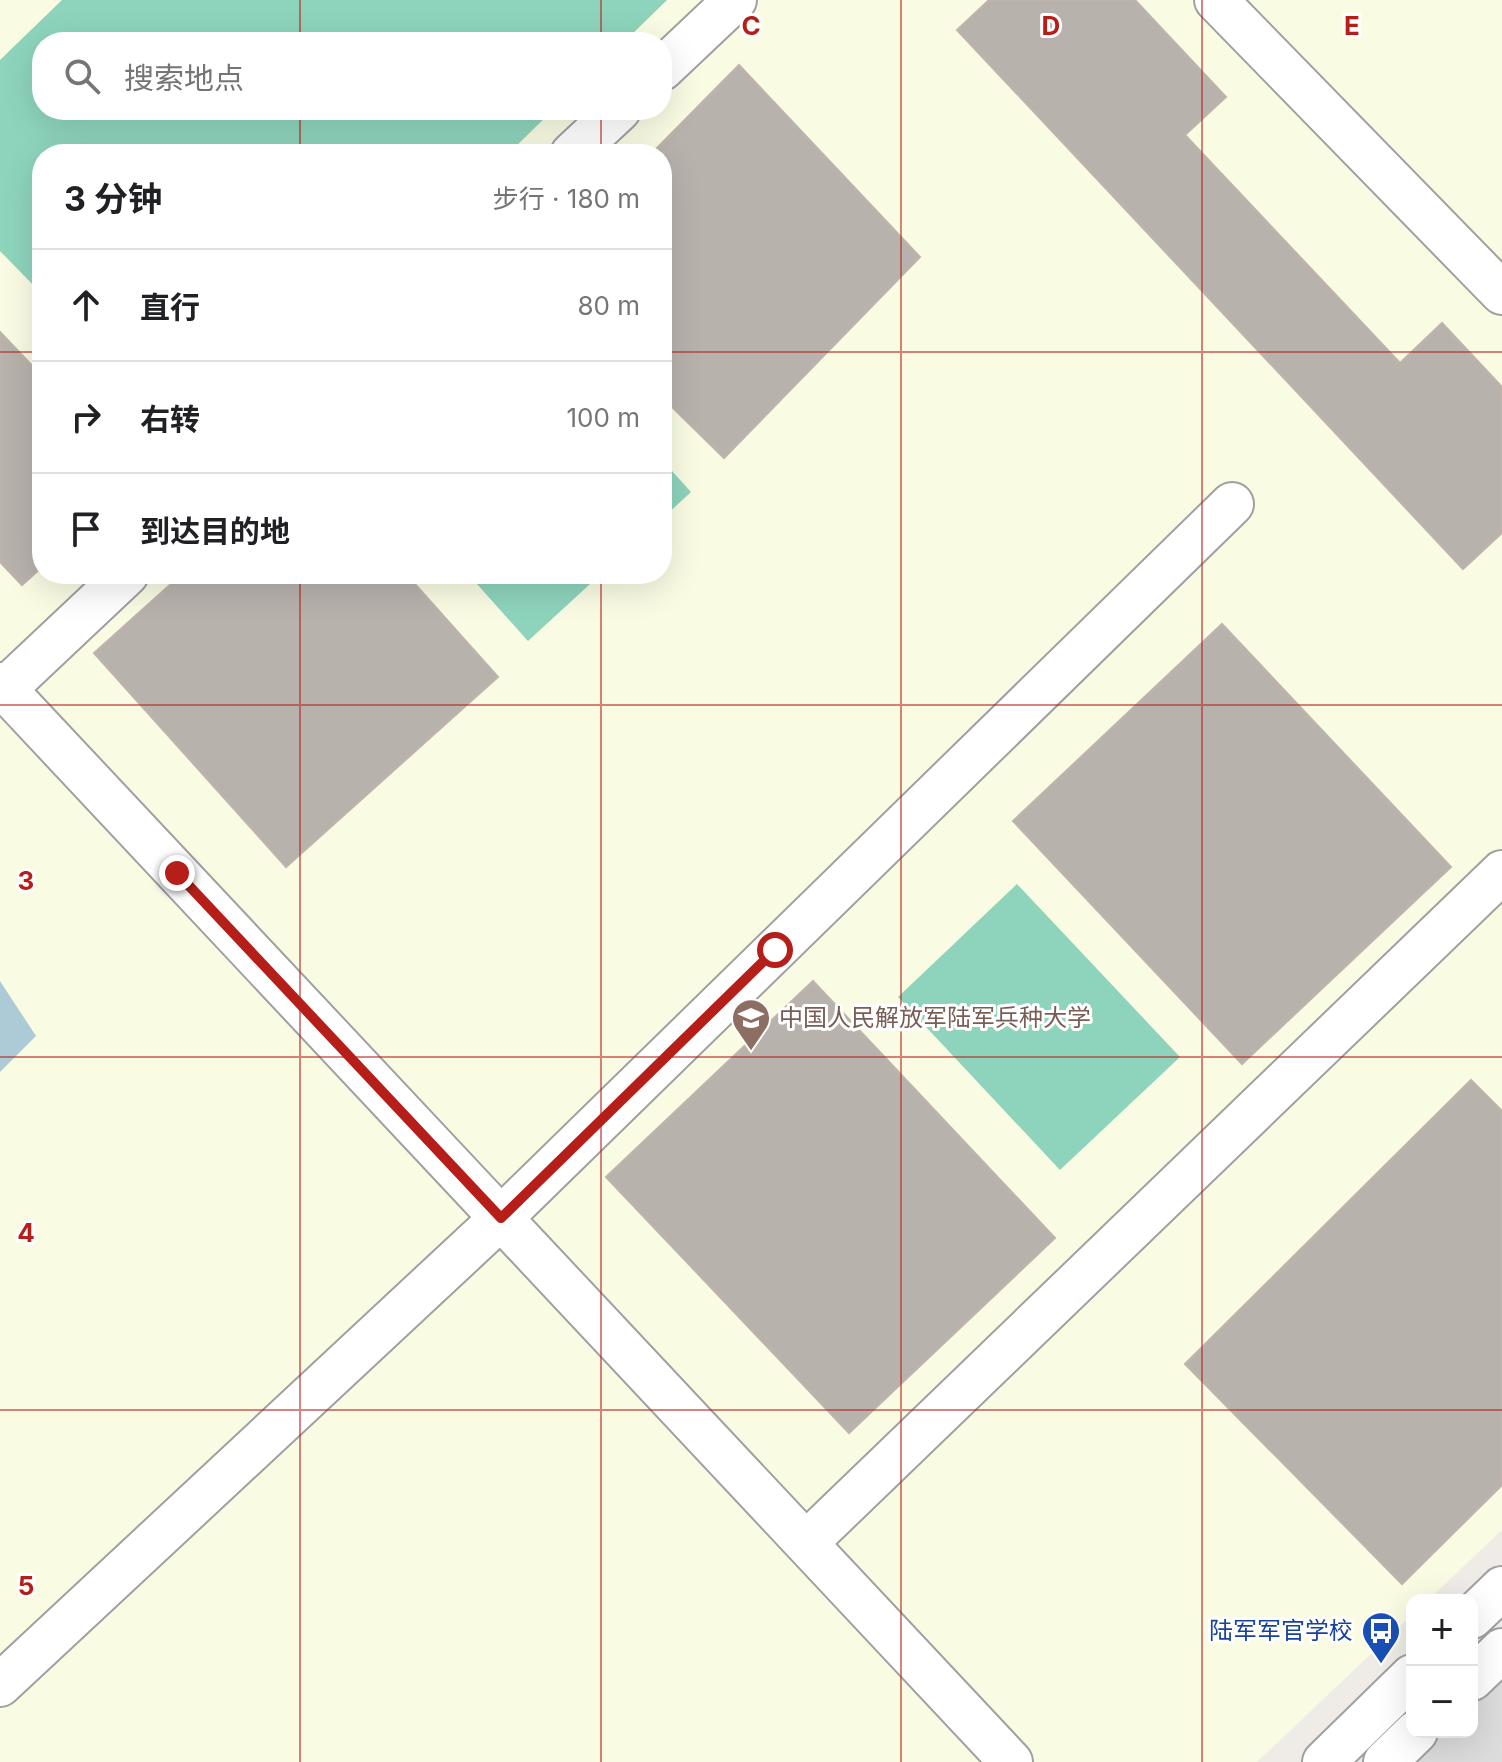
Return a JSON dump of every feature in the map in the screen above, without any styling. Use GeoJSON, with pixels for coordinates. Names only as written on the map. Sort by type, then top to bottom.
{"type":"FeatureCollection","features":[{"type":"Feature","properties":{"kind":"street"},"geometry":{"type":"LineString","coordinates":[[672,60],[735,0]]}},
{"type":"Feature","properties":{"kind":"street"},"geometry":{"type":"LineString","coordinates":[[1216,0],[1502,293]]}},
{"type":"Feature","properties":{"kind":"street"},"geometry":{"type":"LineString","coordinates":[[583,144],[608,120]]}},
{"type":"Feature","properties":{"kind":"street"},"geometry":{"type":"LineString","coordinates":[[0,1685],[501,1218],[1232,504]]}},
{"type":"Feature","properties":{"kind":"street"},"geometry":{"type":"LineString","coordinates":[[116,584],[2,686],[1011,1762]]}},
{"type":"Feature","properties":{"kind":"street"},"geometry":{"type":"LineString","coordinates":[[806,1543],[1502,872]]}},
{"type":"Feature","properties":{"kind":"street"},"geometry":{"type":"LineString","coordinates":[[1478,1611],[1502,1588]]}},
{"type":"Feature","properties":{"kind":"street"},"geometry":{"type":"LineString","coordinates":[[1478,1673],[1502,1650]]}},
{"type":"Feature","properties":{"kind":"street"},"geometry":{"type":"LineString","coordinates":[[1324,1762],[1406,1682]]}},
{"type":"Feature","properties":{"kind":"street"},"geometry":{"type":"LineString","coordinates":[[1385,1762],[1410,1738]]}},
{"type":"Feature","properties":{"kind":"shaded area","name":"中国人民解放军陆军兵种大学"},"geometry":{"type":"Polygon","coordinates":[[[0,0],[1502,0],[1502,1530],[1434,1594],[1406,1594],[1406,1621],[1257,1762],[0,1762],[0,0]]]}},
{"type":"Feature","properties":{"kind":"shaded area"},"geometry":{"type":"Polygon","coordinates":[[[1502,1650],[1502,1762],[1385,1762],[1410,1738],[1478,1738],[1478,1673],[1502,1650]]]}},
{"type":"Feature","properties":{"kind":"green space"},"geometry":{"type":"Polygon","coordinates":[[[62,0],[667,0],[634,32],[32,32],[32,120],[543,120],[518,144],[32,144],[32,284],[0,251],[0,60],[62,0]]]}},
{"type":"Feature","properties":{"kind":"green space"},"geometry":{"type":"Polygon","coordinates":[[[672,471],[691,492],[672,510],[672,471]]]}},
{"type":"Feature","properties":{"kind":"green space"},"geometry":{"type":"Polygon","coordinates":[[[477,584],[590,584],[528,641],[477,584]]]}},
{"type":"Feature","properties":{"kind":"green space"},"geometry":{"type":"Polygon","coordinates":[[[1017,884],[1180,1057],[1060,1170],[898,997],[1017,884]]]}},
{"type":"Feature","properties":{"kind":"water"},"geometry":{"type":"Polygon","coordinates":[[[0,981],[36,1036],[0,1072],[0,981]]]}},
{"type":"Feature","properties":{"kind":"building"},"geometry":{"type":"Polygon","coordinates":[[[989,0],[1135,0],[1226,97],[1185,135],[1400,363],[1442,323],[1502,387],[1502,533],[1463,569],[957,30],[989,0]]]}},
{"type":"Feature","properties":{"kind":"building"},"geometry":{"type":"Polygon","coordinates":[[[739,65],[920,257],[724,458],[672,407],[672,144],[661,144],[739,65]]]}},
{"type":"Feature","properties":{"kind":"building"},"geometry":{"type":"Polygon","coordinates":[[[0,332],[32,366],[32,576],[22,585],[0,562],[0,332]]]}},
{"type":"Feature","properties":{"kind":"building"},"geometry":{"type":"Polygon","coordinates":[[[171,584],[415,584],[498,677],[286,867],[94,653],[171,584]]]}},
{"type":"Feature","properties":{"kind":"building"},"geometry":{"type":"Polygon","coordinates":[[[1222,624],[1451,867],[1242,1064],[1013,821],[1222,624]]]}},
{"type":"Feature","properties":{"kind":"building"},"geometry":{"type":"Polygon","coordinates":[[[813,981],[1055,1238],[849,1433],[606,1177],[813,981]]]}},
{"type":"Feature","properties":{"kind":"building"},"geometry":{"type":"Polygon","coordinates":[[[1471,1080],[1502,1111],[1502,1485],[1402,1584],[1185,1364],[1471,1080]]]}},
{"type":"Feature","properties":{"kind":"place","name":"中国人民解放军陆军兵种大学"},"geometry":{"type":"Point","coordinates":[751,1052]}},
{"type":"Feature","properties":{"kind":"place","name":"陆军军官学校"},"geometry":{"type":"Point","coordinates":[1381,1665]}},
{"type":"Feature","properties":{"kind":"route"},"geometry":{"type":"LineString","coordinates":[[177,873],[501,1218],[775,950]]}}]}
